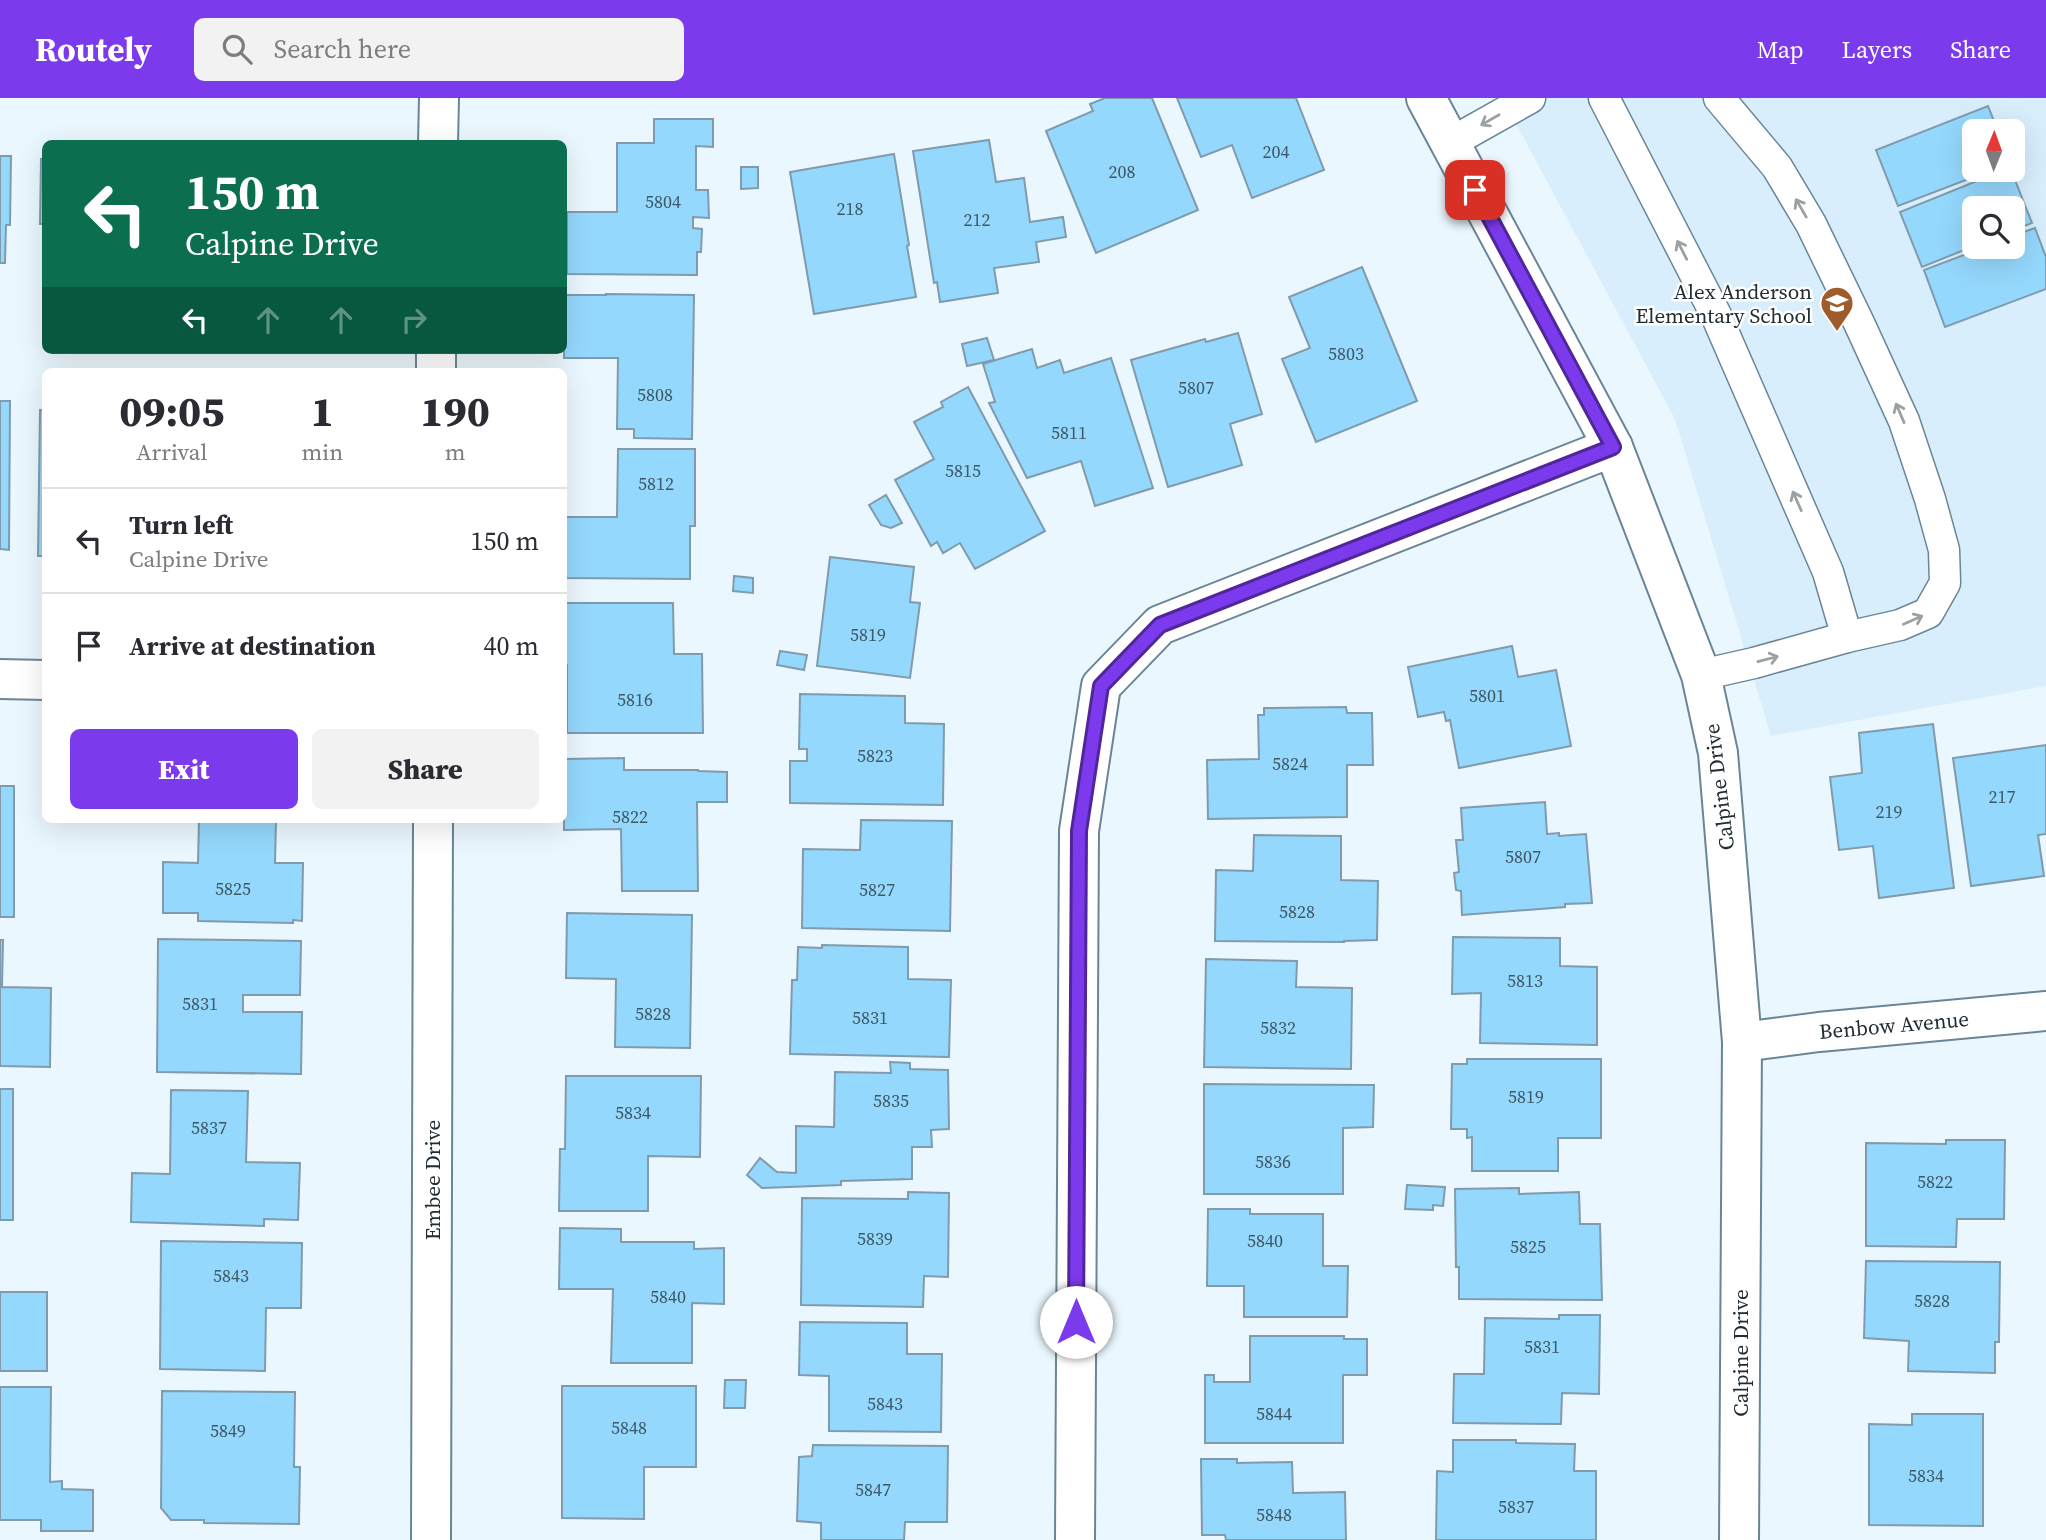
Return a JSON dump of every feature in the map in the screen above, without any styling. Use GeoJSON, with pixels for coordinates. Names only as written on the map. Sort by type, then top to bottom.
{"type":"FeatureCollection","features":[{"type":"Feature","properties":{"kind":"street"},"geometry":{"type":"LineString","coordinates":[[438,140],[439,98]]}},
{"type":"Feature","properties":{"kind":"street","name":"Calpine Drive"},"geometry":{"type":"LineString","coordinates":[[1426,98],[1613,447],[1702,675],[1718,753],[1742,1042],[1739,1540]]}},
{"type":"Feature","properties":{"kind":"street"},"geometry":{"type":"LineString","coordinates":[[1075,1540],[1079,831],[1101,686],[1160,625],[1613,447]]}},
{"type":"Feature","properties":{"kind":"street"},"geometry":{"type":"LineString","coordinates":[[0,679],[42,680]]}},
{"type":"Feature","properties":{"kind":"street","name":"Embee Drive"},"geometry":{"type":"LineString","coordinates":[[431,1540],[433,823]]}},
{"type":"Feature","properties":{"kind":"street","name":"Benbow Avenue"},"geometry":{"type":"LineString","coordinates":[[1742,1042],[1819,1032],[2046,1011]]}},
{"type":"Feature","properties":{"kind":"lane"},"geometry":{"type":"LineString","coordinates":[[1450,143],[1530,98]]}},
{"type":"Feature","properties":{"kind":"lane"},"geometry":{"type":"LineString","coordinates":[[1604,98],[1716,315],[1828,572],[1847,637]]}},
{"type":"Feature","properties":{"kind":"lane"},"geometry":{"type":"LineString","coordinates":[[1702,675],[1900,625],[1928,613],[1944,583],[1944,550],[1930,499],[1904,421],[1859,323],[1811,224],[1777,167],[1719,98]]}},
{"type":"Feature","properties":{"kind":"shaded area","name":"Alex Anderson Elementary School"},"geometry":{"type":"Polygon","coordinates":[[[1502,98],[2046,98],[2046,686],[1771,736],[1675,419],[1502,98]]]}},
{"type":"Feature","properties":{"kind":"building"},"geometry":{"type":"Polygon","coordinates":[[[1105,98],[1152,98],[1198,210],[1096,253],[1046,131],[1093,111],[1090,104],[1105,98]]]}},
{"type":"Feature","properties":{"kind":"building"},"geometry":{"type":"Polygon","coordinates":[[[1177,98],[1296,98],[1324,170],[1252,198],[1232,145],[1201,157],[1177,98]]]}},
{"type":"Feature","properties":{"kind":"building"},"geometry":{"type":"Polygon","coordinates":[[[1988,106],[1993,119],[1962,119],[1962,181],[1898,206],[1876,150],[1988,106]]]}},
{"type":"Feature","properties":{"kind":"building"},"geometry":{"type":"Polygon","coordinates":[[[654,119],[713,119],[713,147],[696,146],[696,190],[708,190],[709,218],[693,217],[693,228],[702,229],[701,252],[697,252],[697,275],[567,274],[567,212],[617,212],[617,143],[654,143],[654,119]]]}},
{"type":"Feature","properties":{"kind":"building"},"geometry":{"type":"Polygon","coordinates":[[[989,140],[996,182],[1024,178],[1030,222],[1063,217],[1066,237],[1036,242],[1039,262],[994,268],[998,293],[940,302],[937,282],[934,283],[913,151],[989,140]]]}},
{"type":"Feature","properties":{"kind":"building"},"geometry":{"type":"Polygon","coordinates":[[[894,154],[916,297],[814,314],[790,172],[894,154]]]}},
{"type":"Feature","properties":{"kind":"building"},"geometry":{"type":"Polygon","coordinates":[[[0,156],[11,156],[10,225],[6,225],[5,263],[0,263],[0,156]]]}},
{"type":"Feature","properties":{"kind":"building"},"geometry":{"type":"Polygon","coordinates":[[[41,159],[42,159],[42,224],[41,159]]]}},
{"type":"Feature","properties":{"kind":"building"},"geometry":{"type":"Polygon","coordinates":[[[741,167],[758,167],[758,188],[741,189],[741,167]]]}},
{"type":"Feature","properties":{"kind":"building"},"geometry":{"type":"Polygon","coordinates":[[[1974,182],[2016,182],[2021,196],[1962,196],[1962,251],[1922,267],[1900,212],[1974,182]]]}},
{"type":"Feature","properties":{"kind":"building"},"geometry":{"type":"Polygon","coordinates":[[[2025,205],[2032,223],[2025,226],[2025,205]]]}},
{"type":"Feature","properties":{"kind":"building"},"geometry":{"type":"Polygon","coordinates":[[[2035,228],[2046,257],[2046,289],[1945,327],[1924,270],[1962,256],[1962,259],[2025,259],[2025,231],[2035,228]]]}},
{"type":"Feature","properties":{"kind":"building"},"geometry":{"type":"Polygon","coordinates":[[[1362,267],[1417,401],[1316,442],[1282,359],[1310,348],[1289,297],[1362,267]]]}},
{"type":"Feature","properties":{"kind":"building"},"geometry":{"type":"Polygon","coordinates":[[[567,295],[694,295],[692,439],[634,438],[634,429],[617,429],[618,358],[564,358],[564,354],[567,354],[567,295]]]}},
{"type":"Feature","properties":{"kind":"building"},"geometry":{"type":"Polygon","coordinates":[[[1238,333],[1262,414],[1230,424],[1242,465],[1168,487],[1131,360],[1205,339],[1206,342],[1238,333]]]}},
{"type":"Feature","properties":{"kind":"building"},"geometry":{"type":"Polygon","coordinates":[[[987,338],[994,360],[967,366],[962,344],[987,338]]]}},
{"type":"Feature","properties":{"kind":"building"},"geometry":{"type":"Polygon","coordinates":[[[1032,349],[1037,368],[1060,360],[1064,373],[1111,358],[1153,488],[1095,506],[1081,461],[1027,478],[989,403],[995,402],[983,364],[1032,349]]]}},
{"type":"Feature","properties":{"kind":"building"},"geometry":{"type":"Polygon","coordinates":[[[968,387],[1045,531],[975,569],[960,543],[943,553],[937,542],[931,546],[895,480],[934,459],[914,422],[943,407],[941,402],[968,387]]]}},
{"type":"Feature","properties":{"kind":"building"},"geometry":{"type":"Polygon","coordinates":[[[0,401],[10,401],[9,550],[0,549],[0,401]]]}},
{"type":"Feature","properties":{"kind":"building"},"geometry":{"type":"Polygon","coordinates":[[[40,410],[42,556],[38,556],[40,410]]]}},
{"type":"Feature","properties":{"kind":"building"},"geometry":{"type":"Polygon","coordinates":[[[618,449],[695,449],[695,526],[690,526],[690,579],[567,578],[567,517],[617,517],[618,449]]]}},
{"type":"Feature","properties":{"kind":"building"},"geometry":{"type":"Polygon","coordinates":[[[886,495],[902,523],[891,528],[881,525],[869,505],[886,495]]]}},
{"type":"Feature","properties":{"kind":"building"},"geometry":{"type":"Polygon","coordinates":[[[830,557],[914,567],[910,602],[920,603],[910,678],[817,666],[830,557]]]}},
{"type":"Feature","properties":{"kind":"building"},"geometry":{"type":"Polygon","coordinates":[[[734,576],[753,578],[753,593],[733,591],[734,576]]]}},
{"type":"Feature","properties":{"kind":"building"},"geometry":{"type":"Polygon","coordinates":[[[567,603],[673,603],[674,654],[702,654],[703,733],[567,733],[567,603]]]}},
{"type":"Feature","properties":{"kind":"building"},"geometry":{"type":"Polygon","coordinates":[[[1512,646],[1518,677],[1556,670],[1571,746],[1459,768],[1450,720],[1446,721],[1444,712],[1418,717],[1408,667],[1512,646]]]}},
{"type":"Feature","properties":{"kind":"building"},"geometry":{"type":"Polygon","coordinates":[[[780,651],[807,655],[804,670],[777,665],[780,651]]]}},
{"type":"Feature","properties":{"kind":"building"},"geometry":{"type":"Polygon","coordinates":[[[800,694],[905,696],[905,723],[944,724],[943,805],[790,803],[790,761],[807,761],[807,749],[799,749],[800,694]]]}},
{"type":"Feature","properties":{"kind":"building"},"geometry":{"type":"Polygon","coordinates":[[[1346,707],[1347,713],[1372,713],[1373,765],[1347,765],[1347,817],[1208,819],[1207,760],[1259,759],[1258,715],[1264,715],[1264,708],[1346,707]]]}},
{"type":"Feature","properties":{"kind":"building"},"geometry":{"type":"Polygon","coordinates":[[[1933,724],[1954,888],[1879,898],[1873,846],[1839,850],[1830,777],[1862,773],[1859,733],[1933,724]]]}},
{"type":"Feature","properties":{"kind":"building"},"geometry":{"type":"Polygon","coordinates":[[[2046,745],[2046,834],[2038,835],[2044,876],[1971,886],[1953,758],[2046,745]]]}},
{"type":"Feature","properties":{"kind":"building"},"geometry":{"type":"Polygon","coordinates":[[[624,758],[624,770],[727,772],[727,802],[697,802],[698,891],[622,891],[621,829],[564,830],[564,823],[567,823],[567,759],[624,758]]]}},
{"type":"Feature","properties":{"kind":"building"},"geometry":{"type":"Polygon","coordinates":[[[0,786],[14,786],[14,917],[0,917],[0,786]]]}},
{"type":"Feature","properties":{"kind":"building"},"geometry":{"type":"Polygon","coordinates":[[[1545,802],[1547,834],[1586,834],[1592,903],[1462,915],[1461,891],[1456,890],[1454,873],[1459,872],[1456,840],[1463,840],[1461,808],[1545,802]]]}},
{"type":"Feature","properties":{"kind":"building"},"geometry":{"type":"Polygon","coordinates":[[[861,820],[952,821],[950,931],[802,928],[803,849],[860,850],[861,820]]]}},
{"type":"Feature","properties":{"kind":"building"},"geometry":{"type":"Polygon","coordinates":[[[199,823],[276,823],[275,863],[303,863],[302,921],[198,921],[198,913],[163,913],[163,862],[198,863],[199,823]]]}},
{"type":"Feature","properties":{"kind":"building"},"geometry":{"type":"Polygon","coordinates":[[[1254,835],[1341,836],[1341,880],[1378,881],[1377,940],[1215,941],[1216,870],[1253,871],[1254,835]]]}},
{"type":"Feature","properties":{"kind":"building"},"geometry":{"type":"Polygon","coordinates":[[[567,913],[692,915],[690,1048],[615,1047],[616,979],[566,978],[567,913]]]}},
{"type":"Feature","properties":{"kind":"building"},"geometry":{"type":"Polygon","coordinates":[[[1453,937],[1560,938],[1560,966],[1597,967],[1597,1045],[1480,1043],[1481,993],[1452,994],[1453,937]]]}},
{"type":"Feature","properties":{"kind":"building"},"geometry":{"type":"Polygon","coordinates":[[[158,939],[301,941],[300,995],[243,995],[243,1012],[302,1012],[301,1074],[157,1072],[158,939]]]}},
{"type":"Feature","properties":{"kind":"building"},"geometry":{"type":"Polygon","coordinates":[[[0,940],[3,940],[2,987],[51,988],[50,1067],[0,1066],[0,940]]]}},
{"type":"Feature","properties":{"kind":"building"},"geometry":{"type":"Polygon","coordinates":[[[822,945],[908,947],[908,979],[951,980],[949,1057],[790,1054],[792,980],[797,980],[798,947],[822,948],[822,945]]]}},
{"type":"Feature","properties":{"kind":"building"},"geometry":{"type":"Polygon","coordinates":[[[1206,959],[1297,961],[1296,987],[1352,988],[1351,1069],[1204,1067],[1206,959]]]}},
{"type":"Feature","properties":{"kind":"building"},"geometry":{"type":"Polygon","coordinates":[[[1467,1059],[1601,1059],[1601,1138],[1558,1138],[1558,1171],[1472,1171],[1472,1137],[1467,1138],[1467,1129],[1451,1129],[1452,1064],[1467,1064],[1467,1059]]]}},
{"type":"Feature","properties":{"kind":"building"},"geometry":{"type":"Polygon","coordinates":[[[890,1062],[910,1063],[910,1069],[948,1070],[949,1129],[931,1130],[932,1147],[912,1147],[912,1179],[841,1181],[841,1185],[762,1188],[747,1175],[760,1158],[777,1172],[796,1173],[796,1126],[834,1127],[835,1072],[891,1073],[890,1062]]]}},
{"type":"Feature","properties":{"kind":"building"},"geometry":{"type":"Polygon","coordinates":[[[566,1076],[701,1076],[700,1157],[648,1156],[648,1211],[559,1211],[560,1149],[565,1149],[566,1076]]]}},
{"type":"Feature","properties":{"kind":"building"},"geometry":{"type":"Polygon","coordinates":[[[1204,1084],[1374,1085],[1373,1127],[1343,1128],[1343,1194],[1204,1194],[1204,1084]]]}},
{"type":"Feature","properties":{"kind":"building"},"geometry":{"type":"Polygon","coordinates":[[[0,1089],[13,1089],[13,1220],[0,1220],[0,1089]]]}},
{"type":"Feature","properties":{"kind":"building"},"geometry":{"type":"Polygon","coordinates":[[[171,1090],[248,1091],[246,1162],[300,1163],[298,1220],[264,1219],[264,1226],[131,1222],[132,1173],[170,1174],[171,1090]]]}},
{"type":"Feature","properties":{"kind":"building"},"geometry":{"type":"Polygon","coordinates":[[[1946,1140],[2005,1140],[2004,1219],[1957,1219],[1956,1247],[1866,1246],[1866,1143],[1946,1144],[1946,1140]]]}},
{"type":"Feature","properties":{"kind":"building"},"geometry":{"type":"Polygon","coordinates":[[[1407,1185],[1445,1187],[1443,1206],[1433,1205],[1433,1210],[1405,1209],[1407,1185]]]}},
{"type":"Feature","properties":{"kind":"building"},"geometry":{"type":"Polygon","coordinates":[[[1519,1188],[1519,1194],[1579,1192],[1580,1224],[1600,1224],[1602,1300],[1459,1299],[1455,1189],[1519,1188]]]}},
{"type":"Feature","properties":{"kind":"building"},"geometry":{"type":"Polygon","coordinates":[[[908,1192],[949,1193],[948,1277],[924,1276],[923,1307],[801,1305],[802,1198],[908,1199],[908,1192]]]}},
{"type":"Feature","properties":{"kind":"building"},"geometry":{"type":"Polygon","coordinates":[[[1208,1209],[1250,1209],[1250,1214],[1323,1214],[1323,1266],[1348,1266],[1347,1317],[1244,1317],[1244,1286],[1207,1286],[1208,1209]]]}},
{"type":"Feature","properties":{"kind":"building"},"geometry":{"type":"Polygon","coordinates":[[[560,1228],[621,1229],[621,1242],[694,1242],[694,1249],[724,1248],[724,1304],[692,1303],[692,1363],[611,1363],[613,1289],[559,1289],[560,1228]]]}},
{"type":"Feature","properties":{"kind":"building"},"geometry":{"type":"Polygon","coordinates":[[[161,1241],[302,1243],[301,1308],[266,1308],[265,1371],[160,1369],[161,1241]]]}},
{"type":"Feature","properties":{"kind":"building"},"geometry":{"type":"Polygon","coordinates":[[[1866,1261],[2000,1262],[1999,1342],[1995,1342],[1995,1373],[1908,1371],[1909,1341],[1864,1338],[1866,1261]]]}},
{"type":"Feature","properties":{"kind":"building"},"geometry":{"type":"Polygon","coordinates":[[[0,1292],[47,1292],[47,1371],[0,1371],[0,1292]]]}},
{"type":"Feature","properties":{"kind":"building"},"geometry":{"type":"Polygon","coordinates":[[[1559,1315],[1600,1315],[1599,1394],[1562,1393],[1561,1424],[1453,1423],[1454,1374],[1484,1374],[1485,1318],[1559,1319],[1559,1315]]]}},
{"type":"Feature","properties":{"kind":"building"},"geometry":{"type":"Polygon","coordinates":[[[800,1322],[907,1323],[907,1354],[942,1354],[941,1432],[829,1431],[829,1376],[799,1375],[800,1322]]]}},
{"type":"Feature","properties":{"kind":"building"},"geometry":{"type":"Polygon","coordinates":[[[1250,1336],[1344,1336],[1344,1339],[1367,1339],[1367,1375],[1343,1375],[1343,1443],[1205,1443],[1205,1375],[1214,1375],[1214,1382],[1250,1382],[1250,1336]]]}},
{"type":"Feature","properties":{"kind":"building"},"geometry":{"type":"Polygon","coordinates":[[[725,1380],[746,1380],[745,1408],[724,1408],[725,1380]]]}},
{"type":"Feature","properties":{"kind":"building"},"geometry":{"type":"Polygon","coordinates":[[[562,1386],[696,1386],[696,1467],[644,1467],[644,1519],[562,1518],[562,1386]]]}},
{"type":"Feature","properties":{"kind":"building"},"geometry":{"type":"Polygon","coordinates":[[[0,1387],[51,1387],[50,1482],[62,1481],[62,1489],[93,1490],[93,1531],[41,1531],[41,1520],[0,1520],[0,1387]]]}},
{"type":"Feature","properties":{"kind":"building"},"geometry":{"type":"Polygon","coordinates":[[[162,1391],[295,1392],[294,1467],[300,1467],[299,1524],[171,1520],[161,1508],[162,1391]]]}},
{"type":"Feature","properties":{"kind":"building"},"geometry":{"type":"Polygon","coordinates":[[[1912,1414],[1983,1414],[1983,1526],[1869,1525],[1869,1424],[1912,1425],[1912,1414]]]}},
{"type":"Feature","properties":{"kind":"building"},"geometry":{"type":"Polygon","coordinates":[[[1453,1440],[1575,1444],[1574,1471],[1596,1471],[1596,1540],[1436,1540],[1437,1471],[1453,1472],[1453,1440]]]}},
{"type":"Feature","properties":{"kind":"building"},"geometry":{"type":"Polygon","coordinates":[[[813,1445],[948,1446],[947,1522],[905,1522],[904,1540],[821,1540],[821,1523],[797,1521],[799,1457],[812,1456],[813,1445]]]}},
{"type":"Feature","properties":{"kind":"building"},"geometry":{"type":"Polygon","coordinates":[[[1201,1459],[1237,1459],[1237,1463],[1292,1462],[1293,1493],[1345,1492],[1346,1540],[1226,1540],[1225,1535],[1202,1535],[1201,1459]]]}},
{"type":"Feature","properties":{"kind":"place","name":"Alex Anderson Elementary School"},"geometry":{"type":"Point","coordinates":[1837,333]}},
{"type":"Feature","properties":{"kind":"route"},"geometry":{"type":"LineString","coordinates":[[1076,1322],[1079,831],[1101,686],[1160,625],[1613,447],[1475,190]]}}]}
